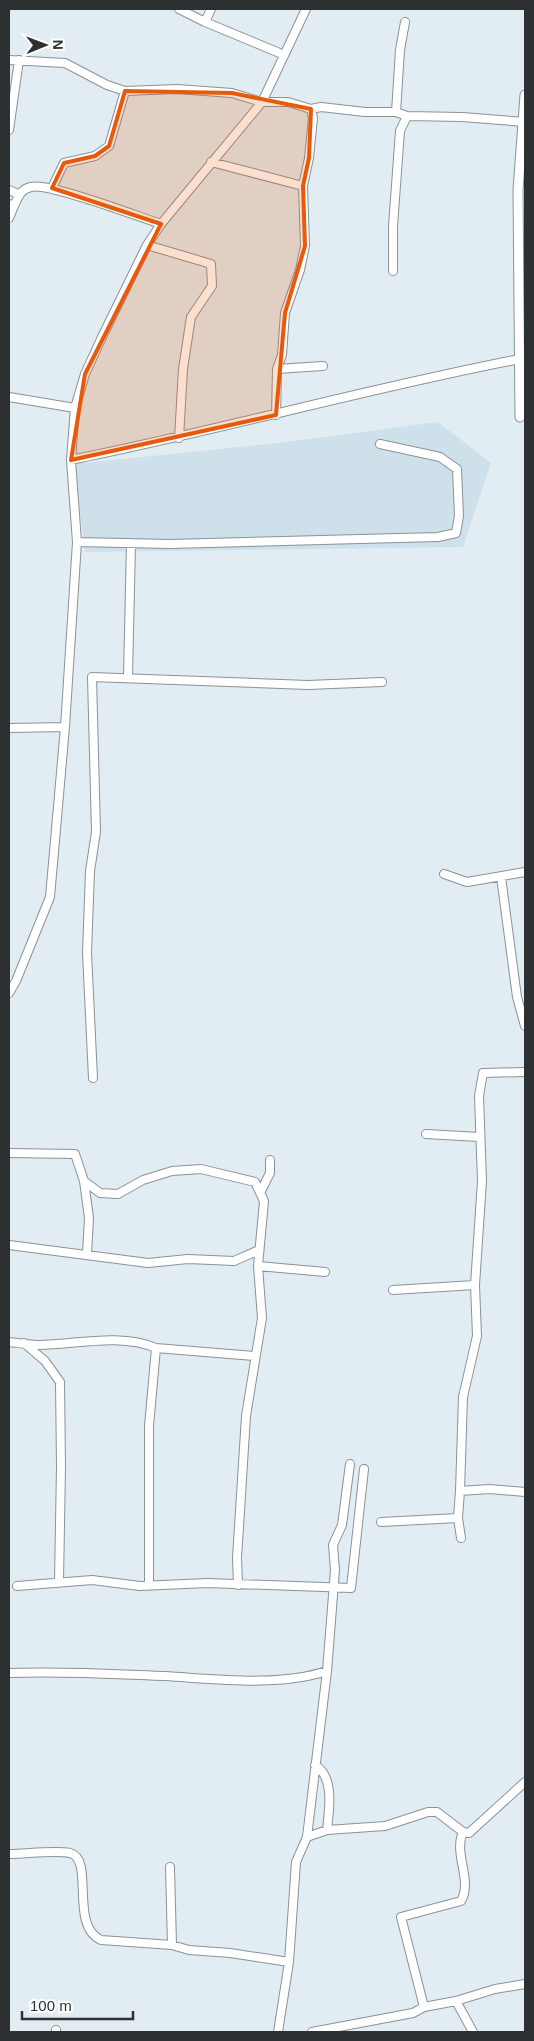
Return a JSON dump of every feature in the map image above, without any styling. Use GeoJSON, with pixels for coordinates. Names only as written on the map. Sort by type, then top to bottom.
{"type":"FeatureCollection","features":[{"type":"Feature","properties":{"kind":"street"},"geometry":{"type":"LineString","coordinates":[[179,9],[205,22],[282,54]]}},
{"type":"Feature","properties":{"kind":"street"},"geometry":{"type":"LineString","coordinates":[[205,22],[211,9]]}},
{"type":"Feature","properties":{"kind":"street"},"geometry":{"type":"LineString","coordinates":[[9,993],[16,981],[50,897],[65,727],[76,542],[71,460],[75,408],[85,374],[147,245],[161,224],[262,102],[282,54],[306,9]]}},
{"type":"Feature","properties":{"kind":"street"},"geometry":{"type":"LineString","coordinates":[[396,112],[400,50],[405,22]]}},
{"type":"Feature","properties":{"kind":"street"},"geometry":{"type":"LineString","coordinates":[[9,60],[65,64],[107,85],[125,91],[177,89],[232,93],[262,102],[288,102],[311,108],[396,112],[407,116],[524,121]]}},
{"type":"Feature","properties":{"kind":"street"},"geometry":{"type":"LineString","coordinates":[[9,130],[19,60]]}},
{"type":"Feature","properties":{"kind":"street"},"geometry":{"type":"LineString","coordinates":[[52,188],[64,163],[95,156],[104,152],[109,146],[125,91]]}},
{"type":"Feature","properties":{"kind":"street"},"geometry":{"type":"LineString","coordinates":[[520,417],[522,354],[518,190],[525,95]]}},
{"type":"Feature","properties":{"kind":"street"},"geometry":{"type":"LineString","coordinates":[[276,415],[277,369],[282,355],[285,313],[300,270],[305,246],[303,186],[309,158],[313,118],[311,108]]}},
{"type":"Feature","properties":{"kind":"street"},"geometry":{"type":"LineString","coordinates":[[392,271],[393,226],[400,131],[407,116]]}},
{"type":"Feature","properties":{"kind":"street"},"geometry":{"type":"LineString","coordinates":[[211,162],[303,186]]}},
{"type":"Feature","properties":{"kind":"street"},"geometry":{"type":"LineString","coordinates":[[9,218],[12,205],[18,194],[32,186],[52,188],[161,224]]}},
{"type":"Feature","properties":{"kind":"street"},"geometry":{"type":"LineString","coordinates":[[9,190],[18,194]]}},
{"type":"Feature","properties":{"kind":"street"},"geometry":{"type":"LineString","coordinates":[[147,245],[211,264],[212,286],[190,317],[181,387],[179,438]]}},
{"type":"Feature","properties":{"kind":"street"},"geometry":{"type":"LineString","coordinates":[[71,460],[179,438],[522,354]]}},
{"type":"Feature","properties":{"kind":"street"},"geometry":{"type":"LineString","coordinates":[[277,369],[322,366]]}},
{"type":"Feature","properties":{"kind":"street"},"geometry":{"type":"LineString","coordinates":[[9,397],[75,408]]}},
{"type":"Feature","properties":{"kind":"street"},"geometry":{"type":"LineString","coordinates":[[76,542],[131,544],[438,537],[456,532],[459,516],[457,469],[440,457],[380,444]]}},
{"type":"Feature","properties":{"kind":"street"},"geometry":{"type":"LineString","coordinates":[[128,677],[131,544]]}},
{"type":"Feature","properties":{"kind":"street"},"geometry":{"type":"LineString","coordinates":[[93,1078],[87,953],[90,871],[96,832],[92,677],[308,685],[382,682]]}},
{"type":"Feature","properties":{"kind":"street"},"geometry":{"type":"LineString","coordinates":[[9,728],[65,727]]}},
{"type":"Feature","properties":{"kind":"street"},"geometry":{"type":"LineString","coordinates":[[444,874],[467,882],[525,872]]}},
{"type":"Feature","properties":{"kind":"street"},"geometry":{"type":"LineString","coordinates":[[501,877],[517,997],[525,1026]]}},
{"type":"Feature","properties":{"kind":"street"},"geometry":{"type":"LineString","coordinates":[[461,1538],[458,1518],[463,1397],[477,1336],[475,1285],[482,1181],[479,1096],[484,1073],[525,1072]]}},
{"type":"Feature","properties":{"kind":"street"},"geometry":{"type":"LineString","coordinates":[[426,1134],[479,1137]]}},
{"type":"Feature","properties":{"kind":"street"},"geometry":{"type":"LineString","coordinates":[[9,1153],[75,1154],[84,1181],[89,1218],[87,1254]]}},
{"type":"Feature","properties":{"kind":"street"},"geometry":{"type":"LineString","coordinates":[[261,1191],[270,1173],[270,1160]]}},
{"type":"Feature","properties":{"kind":"street"},"geometry":{"type":"LineString","coordinates":[[84,1181],[100,1193],[118,1194],[143,1180],[172,1171],[201,1169],[255,1182],[261,1191],[264,1200],[258,1266],[262,1318],[254,1356],[246,1416],[237,1558],[238,1585]]}},
{"type":"Feature","properties":{"kind":"street"},"geometry":{"type":"LineString","coordinates":[[9,1245],[148,1263],[188,1259],[234,1261],[259,1250]]}},
{"type":"Feature","properties":{"kind":"street"},"geometry":{"type":"LineString","coordinates":[[258,1266],[325,1272]]}},
{"type":"Feature","properties":{"kind":"street"},"geometry":{"type":"LineString","coordinates":[[393,1290],[475,1285]]}},
{"type":"Feature","properties":{"kind":"street"},"geometry":{"type":"LineString","coordinates":[[9,1342],[142,1342],[156,1348],[254,1356]]}},
{"type":"Feature","properties":{"kind":"street"},"geometry":{"type":"LineString","coordinates":[[24,1343],[45,1361],[60,1382],[59,1581]]}},
{"type":"Feature","properties":{"kind":"street"},"geometry":{"type":"LineString","coordinates":[[149,1585],[149,1426],[156,1348]]}},
{"type":"Feature","properties":{"kind":"street"},"geometry":{"type":"LineString","coordinates":[[278,2032],[288,1962],[296,1862],[307,1837],[327,1671],[334,1588],[333,1546],[342,1525],[350,1464]]}},
{"type":"Feature","properties":{"kind":"street"},"geometry":{"type":"LineString","coordinates":[[17,1586],[59,1581],[92,1580],[149,1585],[351,1588],[364,1469]]}},
{"type":"Feature","properties":{"kind":"street"},"geometry":{"type":"LineString","coordinates":[[460,1491],[489,1489],[525,1492]]}},
{"type":"Feature","properties":{"kind":"street"},"geometry":{"type":"LineString","coordinates":[[381,1522],[458,1518]]}},
{"type":"Feature","properties":{"kind":"street"},"geometry":{"type":"LineString","coordinates":[[9,1673],[40,1672],[218,1679],[306,1678],[327,1671]]}},
{"type":"Feature","properties":{"kind":"street"},"geometry":{"type":"LineString","coordinates":[[315,1764],[324,1773],[329,1787],[327,1830]]}},
{"type":"Feature","properties":{"kind":"street"},"geometry":{"type":"LineString","coordinates":[[307,1837],[327,1830],[385,1826],[428,1812],[437,1812],[463,1832],[469,1833],[525,1782]]}},
{"type":"Feature","properties":{"kind":"street"},"geometry":{"type":"LineString","coordinates":[[424,2007],[401,1917],[461,1901],[465,1887],[458,1842],[463,1832]]}},
{"type":"Feature","properties":{"kind":"street"},"geometry":{"type":"LineString","coordinates":[[9,1854],[71,1853],[80,1860],[83,1873],[81,1891],[89,1931],[93,1937],[101,1940],[172,1945],[189,1950],[288,1962]]}},
{"type":"Feature","properties":{"kind":"street"},"geometry":{"type":"LineString","coordinates":[[170,1867],[172,1945]]}},
{"type":"Feature","properties":{"kind":"street"},"geometry":{"type":"LineString","coordinates":[[312,2032],[413,2013],[424,2007],[456,2001],[495,1989],[525,1984]]}},
{"type":"Feature","properties":{"kind":"street"},"geometry":{"type":"LineString","coordinates":[[456,2001],[473,2032]]}},
{"type":"Feature","properties":{"kind":"highlighted area"},"geometry":{"type":"Polygon","coordinates":[[[125,91],[232,93],[311,109],[309,158],[303,186],[305,246],[285,313],[276,415],[71,460],[85,374],[161,224],[52,188],[64,163],[95,156],[109,146],[125,91]]]}},
{"type":"Feature","properties":{"kind":"shaded area"},"geometry":{"type":"Polygon","coordinates":[[[438,422],[491,463],[463,547],[85,552],[74,464],[287,442],[438,422]]]}}]}
